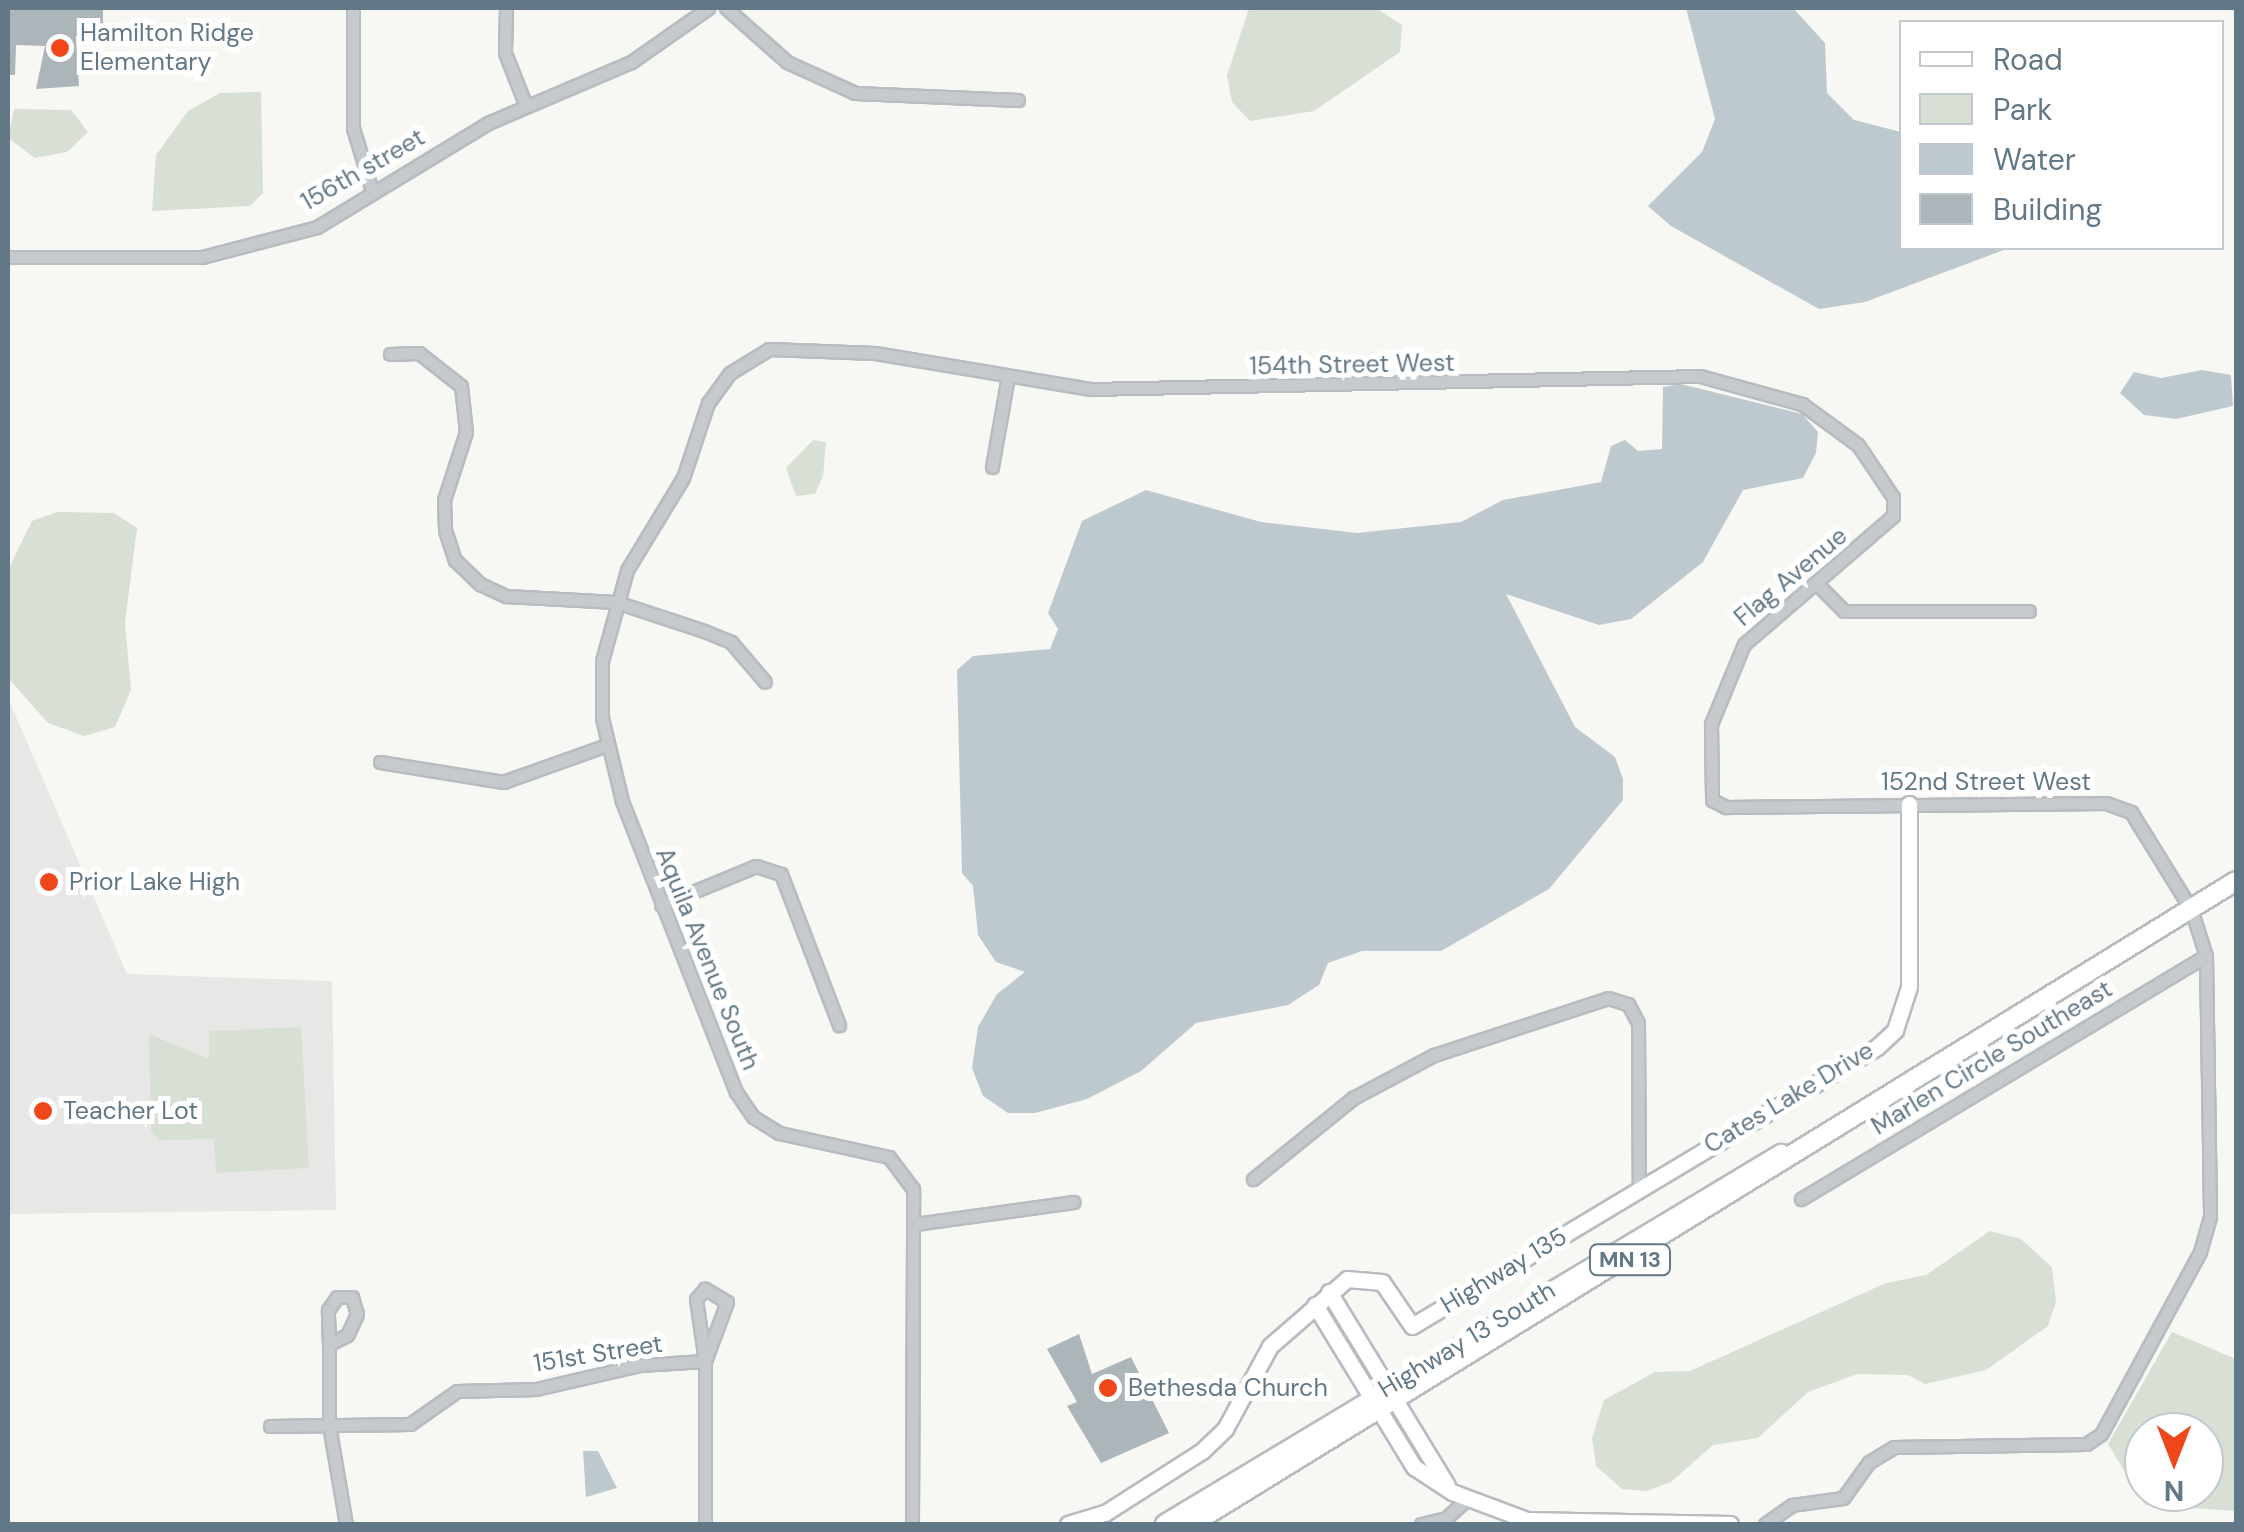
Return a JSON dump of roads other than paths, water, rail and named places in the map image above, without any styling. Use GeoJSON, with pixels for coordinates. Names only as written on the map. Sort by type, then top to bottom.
{"type":"FeatureCollection","features":[{"type":"Feature","properties":{"kind":"main road","name":"Highway 13 South"},"geometry":{"type":"LineString","coordinates":[[1165,1524],[1392,1395],[1878,1104],[2236,882]]}},
{"type":"Feature","properties":{"kind":"main road","name":"Highway 13 South"},"geometry":{"type":"LineString","coordinates":[[1192,1524],[1375,1405]]}},
{"type":"Feature","properties":{"kind":"street"},"geometry":{"type":"LineString","coordinates":[[354,8],[352,128],[372,191]]}},
{"type":"Feature","properties":{"kind":"street"},"geometry":{"type":"LineString","coordinates":[[506,8],[505,53],[526,106]]}},
{"type":"Feature","properties":{"kind":"street","name":"156th street"},"geometry":{"type":"LineString","coordinates":[[8,257],[242,252],[317,226],[526,106],[631,62],[708,8]]}},
{"type":"Feature","properties":{"kind":"street"},"geometry":{"type":"LineString","coordinates":[[726,8],[788,62],[856,93],[1018,100]]}},
{"type":"Feature","properties":{"kind":"street","name":"154th Street West"},"geometry":{"type":"LineString","coordinates":[[769,350],[875,353],[1008,376],[1170,389],[1700,376],[1829,420],[1858,445],[1893,496]]}},
{"type":"Feature","properties":{"kind":"street","name":"Aquila Avenue South"},"geometry":{"type":"LineString","coordinates":[[769,350],[730,372],[708,403],[695,452],[644,534],[616,602],[602,661],[607,746],[661,905],[736,1092],[753,1118],[799,1140],[890,1157],[913,1190],[912,1524]]}},
{"type":"Feature","properties":{"kind":"street"},"geometry":{"type":"LineString","coordinates":[[390,354],[419,353],[461,386],[466,432],[444,500],[455,560],[506,596],[616,602],[731,642],[765,682]]}},
{"type":"Feature","properties":{"kind":"street"},"geometry":{"type":"LineString","coordinates":[[992,467],[1008,376]]}},
{"type":"Feature","properties":{"kind":"street","name":"Flag Avenue"},"geometry":{"type":"LineString","coordinates":[[1726,807],[1712,800],[1708,778],[1724,678],[1744,644],[1882,530],[1893,516],[1893,496]]}},
{"type":"Feature","properties":{"kind":"street"},"geometry":{"type":"LineString","coordinates":[[1817,584],[1844,611],[2029,611]]}},
{"type":"Feature","properties":{"kind":"street"},"geometry":{"type":"LineString","coordinates":[[380,762],[503,782],[607,746]]}},
{"type":"Feature","properties":{"kind":"street","name":"Cates Lake Drive"},"geometry":{"type":"LineString","coordinates":[[1639,1188],[1895,1030],[1909,987],[1909,804]]}},
{"type":"Feature","properties":{"kind":"street","name":"152nd Street West"},"geometry":{"type":"LineString","coordinates":[[1726,807],[2106,804],[2131,812],[2191,909]]}},
{"type":"Feature","properties":{"kind":"street"},"geometry":{"type":"LineString","coordinates":[[661,905],[756,866],[781,874],[839,1025]]}},
{"type":"Feature","properties":{"kind":"street"},"geometry":{"type":"LineString","coordinates":[[1765,1524],[1792,1505],[1843,1498],[1869,1462],[1894,1447],[2086,1444],[2101,1434],[2200,1252],[2210,1217],[2206,956],[2191,909]]}},
{"type":"Feature","properties":{"kind":"street","name":"Marlen Circle Southeast"},"geometry":{"type":"LineString","coordinates":[[1800,1199],[2206,956]]}},
{"type":"Feature","properties":{"kind":"street"},"geometry":{"type":"LineString","coordinates":[[1253,1180],[1353,1098],[1434,1055],[1608,998],[1628,1004],[1638,1023],[1639,1188]]}},
{"type":"Feature","properties":{"kind":"street","name":"Highway 135"},"geometry":{"type":"LineString","coordinates":[[1068,1524],[1105,1513],[1202,1451],[1226,1429],[1270,1346],[1347,1279],[1382,1282],[1412,1326],[1639,1188]]}},
{"type":"Feature","properties":{"kind":"street"},"geometry":{"type":"LineString","coordinates":[[914,1224],[1073,1202]]}},
{"type":"Feature","properties":{"kind":"street"},"geometry":{"type":"LineString","coordinates":[[704,1361],[727,1302],[723,1293],[705,1290],[696,1300],[704,1361],[705,1524]]}},
{"type":"Feature","properties":{"kind":"street"},"geometry":{"type":"LineString","coordinates":[[1329,1292],[1459,1496]]}},
{"type":"Feature","properties":{"kind":"street"},"geometry":{"type":"LineString","coordinates":[[1315,1305],[1414,1468],[1459,1496],[1545,1522],[1730,1524]]}},
{"type":"Feature","properties":{"kind":"street"},"geometry":{"type":"LineString","coordinates":[[329,1344],[329,1425],[346,1524]]}},
{"type":"Feature","properties":{"kind":"street","name":"151st Street"},"geometry":{"type":"LineString","coordinates":[[270,1426],[410,1424],[457,1391],[536,1388],[704,1361]]}},
{"type":"Feature","properties":{"kind":"street"},"geometry":{"type":"LineString","coordinates":[[1421,1524],[1446,1518],[1459,1496]]}},
{"type":"Feature","properties":{"kind":"water"},"geometry":{"type":"Polygon","coordinates":[[[1686,8],[1793,8],[1825,43],[1827,93],[1854,120],[1899,131],[1899,250],[2004,250],[1865,302],[1819,309],[1671,226],[1648,206],[1702,152],[1715,119],[1686,8]]]}},
{"type":"Feature","properties":{"kind":"water"},"geometry":{"type":"Polygon","coordinates":[[[2202,370],[2231,375],[2233,406],[2176,419],[2144,415],[2120,393],[2134,372],[2161,378],[2202,370]]]}},
{"type":"Feature","properties":{"kind":"water"},"geometry":{"type":"Polygon","coordinates":[[[1681,384],[1802,414],[1818,432],[1816,453],[1803,478],[1743,490],[1703,562],[1631,619],[1599,625],[1506,594],[1575,727],[1615,757],[1623,779],[1623,800],[1549,889],[1441,951],[1362,951],[1328,963],[1319,985],[1288,1005],[1196,1023],[1141,1071],[1087,1099],[1035,1113],[1008,1113],[983,1096],[972,1068],[978,1027],[997,994],[1025,972],[996,962],[978,935],[973,886],[962,873],[957,670],[973,656],[1050,649],[1058,629],[1048,613],[1082,521],[1146,490],[1261,522],[1357,533],[1461,522],[1503,500],[1601,482],[1611,446],[1625,440],[1638,451],[1662,449],[1663,387],[1681,384]]]}},
{"type":"Feature","properties":{"kind":"water"},"geometry":{"type":"Polygon","coordinates":[[[583,1451],[598,1451],[617,1488],[586,1497],[583,1451]]]}},
{"type":"Feature","properties":{"kind":"place","name":"Hamilton Ridge Elementary"},"geometry":{"type":"Point","coordinates":[60,48]}},
{"type":"Feature","properties":{"kind":"place","name":"Prior Lake High"},"geometry":{"type":"Point","coordinates":[49,882]}},
{"type":"Feature","properties":{"kind":"place","name":"Teacher Lot"},"geometry":{"type":"Point","coordinates":[43,1111]}},
{"type":"Feature","properties":{"kind":"place","name":"Bethesda Church"},"geometry":{"type":"Point","coordinates":[1108,1388]}}]}
